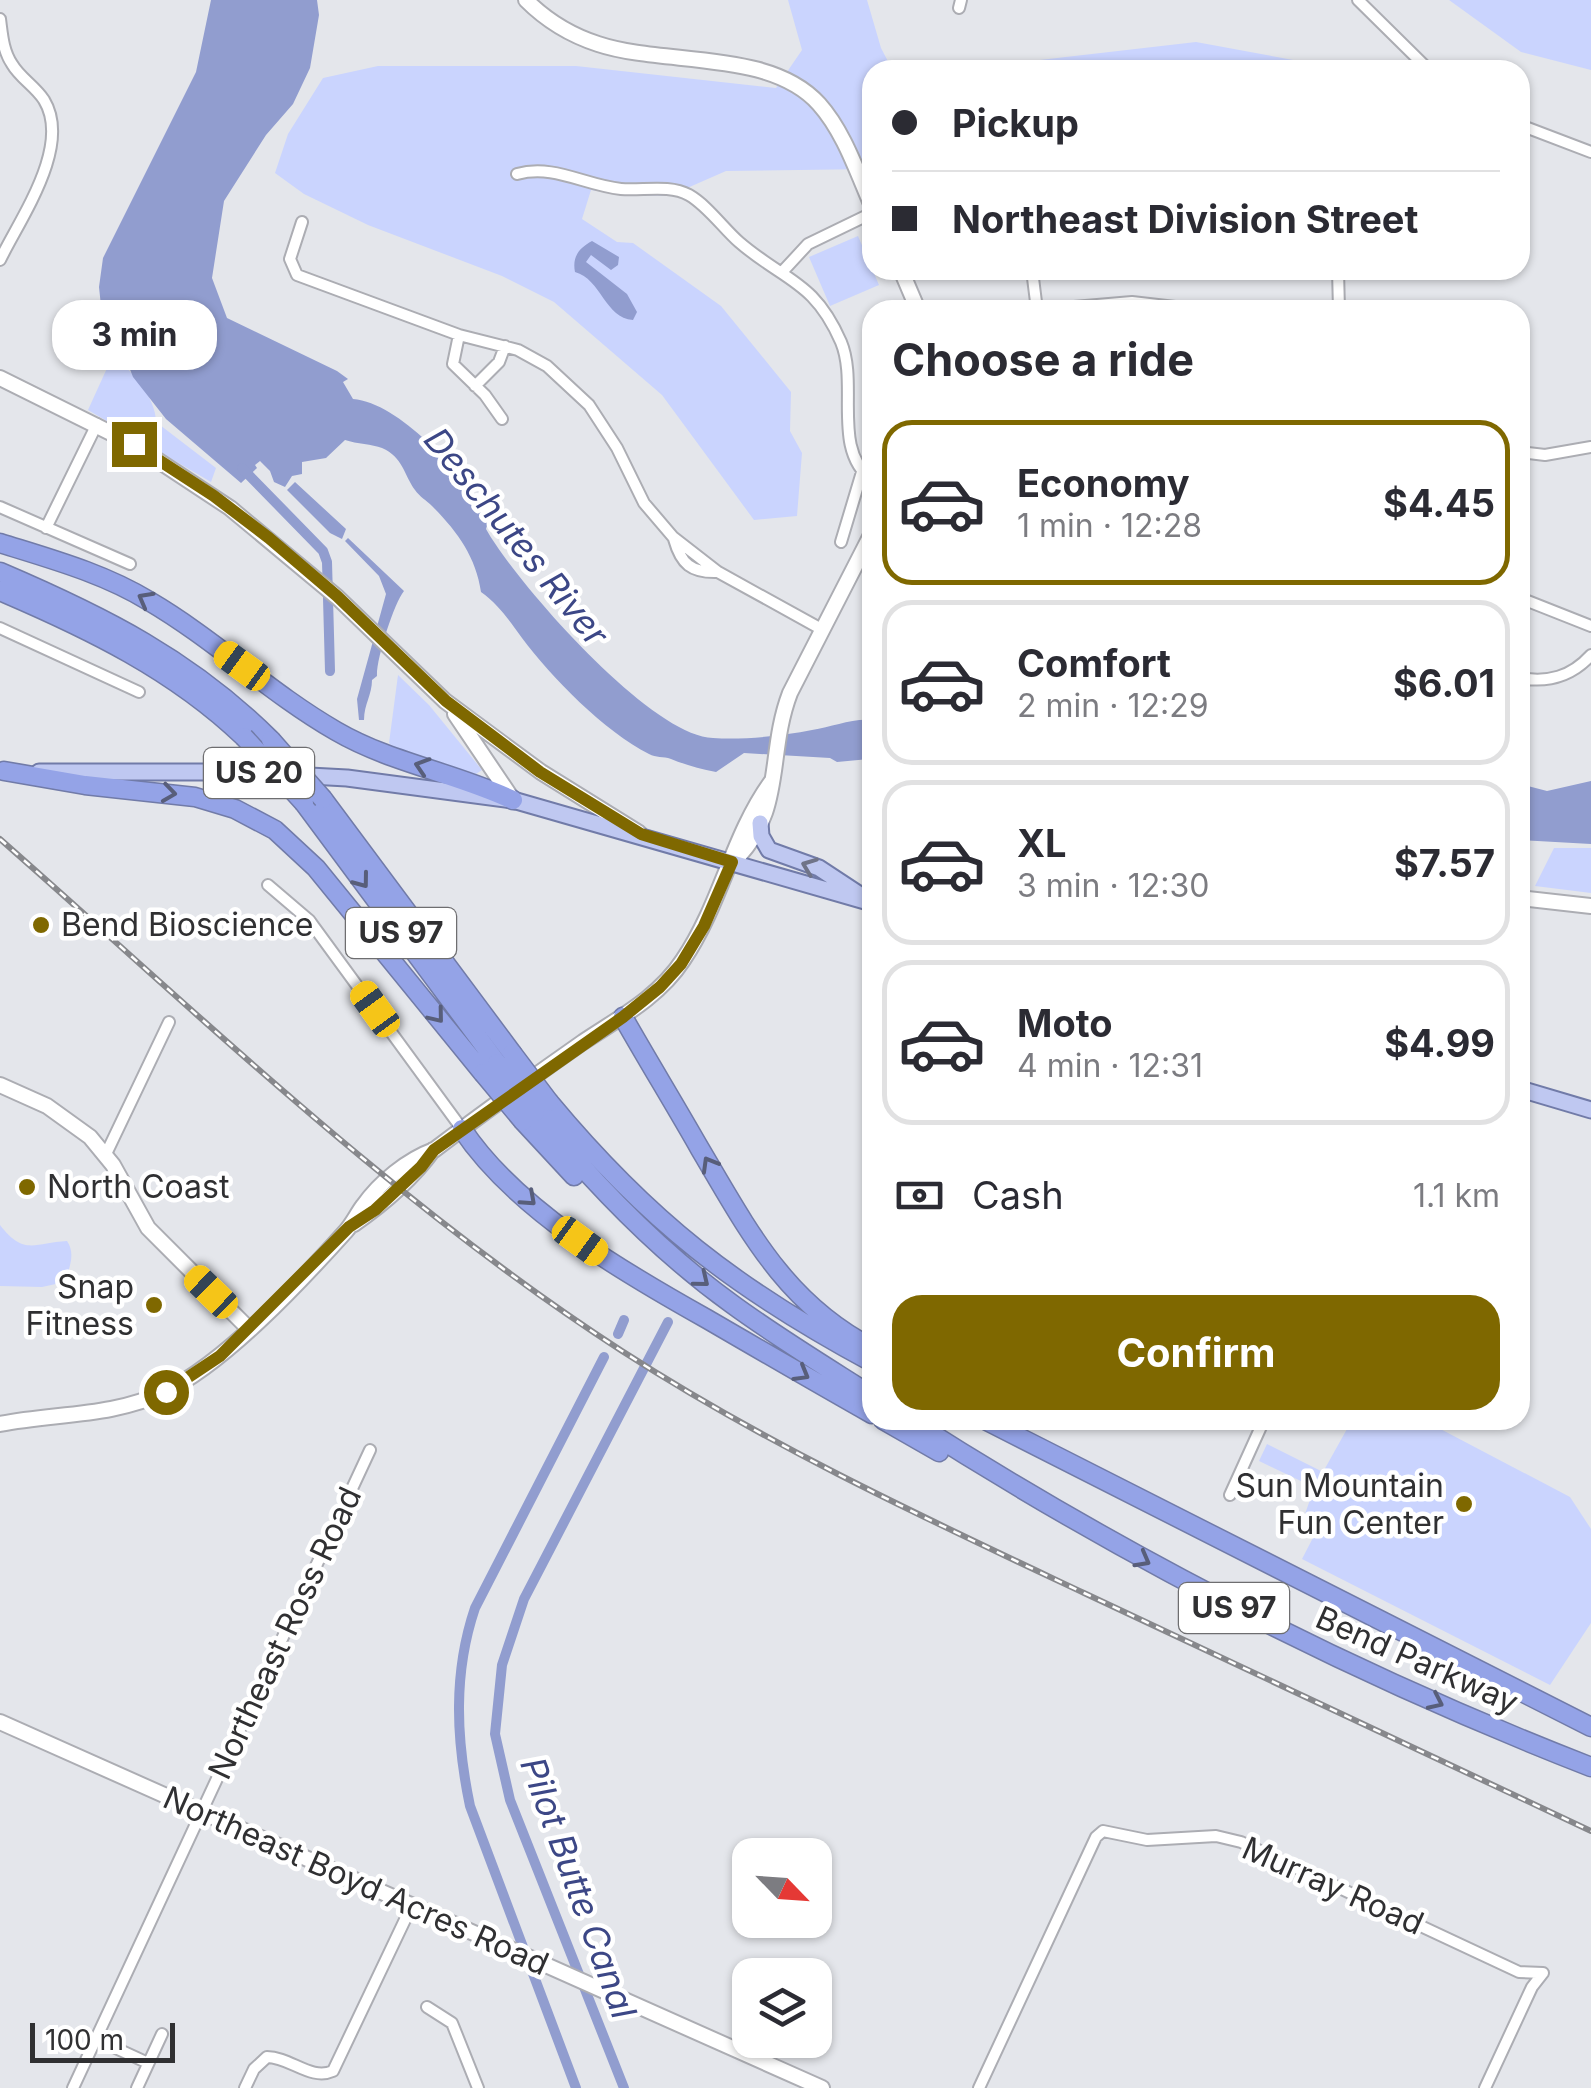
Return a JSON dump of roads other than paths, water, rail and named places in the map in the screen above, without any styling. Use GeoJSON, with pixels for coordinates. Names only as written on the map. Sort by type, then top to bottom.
{"type":"FeatureCollection","features":[{"type":"Feature","properties":{"kind":"highway"},"geometry":{"type":"LineString","coordinates":[[0,543],[80,569],[145,598],[299,708],[350,738],[513,800]]}},
{"type":"Feature","properties":{"kind":"highway","name":"US 97"},"geometry":{"type":"LineString","coordinates":[[0,572],[98,616],[162,651],[220,692],[272,740],[497,1063],[606,1194],[670,1255],[730,1303],[862,1389]]}},
{"type":"Feature","properties":{"kind":"highway","name":"US 97"},"geometry":{"type":"LineString","coordinates":[[0,591],[145,661],[208,705],[314,801]]}},
{"type":"Feature","properties":{"kind":"highway"},"geometry":{"type":"LineString","coordinates":[[2,771],[195,797],[235,809],[275,830],[316,868],[497,1063],[536,1112]]}},
{"type":"Feature","properties":{"kind":"highway"},"geometry":{"type":"LineString","coordinates":[[623,1017],[774,1269],[816,1311],[862,1341]]}},
{"type":"Feature","properties":{"kind":"highway","name":"US 97"},"geometry":{"type":"LineString","coordinates":[[536,1112],[690,1247],[749,1291],[862,1356]]}},
{"type":"Feature","properties":{"kind":"highway"},"geometry":{"type":"LineString","coordinates":[[462,1129],[528,1198],[605,1259],[862,1408]]}},
{"type":"Feature","properties":{"kind":"highway"},"geometry":{"type":"LineString","coordinates":[[900,1430],[994,1484],[1084,1528]]}},
{"type":"Feature","properties":{"kind":"highway","name":"Bend Parkway"},"geometry":{"type":"LineString","coordinates":[[926,1430],[1084,1528],[1255,1618],[1460,1713],[1586,1766]]}},
{"type":"Feature","properties":{"kind":"highway","name":"Bend Parkway"},"geometry":{"type":"LineString","coordinates":[[1005,1430],[1591,1727]]}},
{"type":"Feature","properties":{"kind":"highway"},"geometry":{"type":"LineString","coordinates":[[1019,1430],[1072,1464]]}},
{"type":"Feature","properties":{"kind":"main road"},"geometry":{"type":"LineString","coordinates":[[526,0],[567,32],[601,46],[755,69],[786,78],[816,100],[834,122],[862,187]]}},
{"type":"Feature","properties":{"kind":"main road"},"geometry":{"type":"LineString","coordinates":[[0,378],[98,424],[230,508],[337,596],[446,701],[540,772],[641,834]]}},
{"type":"Feature","properties":{"kind":"main road"},"geometry":{"type":"LineString","coordinates":[[732,862],[750,845],[772,794],[782,713],[801,667],[862,568]]}},
{"type":"Feature","properties":{"kind":"main road"},"geometry":{"type":"LineString","coordinates":[[446,701],[513,800]]}},
{"type":"Feature","properties":{"kind":"main road","name":"US 20"},"geometry":{"type":"LineString","coordinates":[[2,771],[347,778],[513,800],[862,899]]}},
{"type":"Feature","properties":{"kind":"main road"},"geometry":{"type":"LineString","coordinates":[[0,1424],[107,1410],[152,1398],[220,1356],[349,1227],[375,1210],[434,1150],[660,987],[681,964],[704,926],[738,840],[756,802],[771,782]]}},
{"type":"Feature","properties":{"kind":"main road"},"geometry":{"type":"LineString","coordinates":[[760,823],[761,836],[774,854],[818,868],[862,896]]}},
{"type":"Feature","properties":{"kind":"main road"},"geometry":{"type":"LineString","coordinates":[[1530,899],[1591,906]]}},
{"type":"Feature","properties":{"kind":"main road"},"geometry":{"type":"LineString","coordinates":[[0,1085],[47,1106],[90,1137],[148,1228],[248,1328]]}},
{"type":"Feature","properties":{"kind":"main road"},"geometry":{"type":"LineString","coordinates":[[1530,1091],[1591,1110]]}},
{"type":"Feature","properties":{"kind":"main road","name":"Northeast Boyd Acres Road"},"geometry":{"type":"LineString","coordinates":[[0,1722],[822,2088]]}},
{"type":"Feature","properties":{"kind":"street"},"geometry":{"type":"LineString","coordinates":[[1358,0],[1419,60]]}},
{"type":"Feature","properties":{"kind":"street"},"geometry":{"type":"LineString","coordinates":[[0,19],[2,38],[13,67],[45,101],[54,132],[44,170],[0,260]]}},
{"type":"Feature","properties":{"kind":"street"},"geometry":{"type":"LineString","coordinates":[[1530,130],[1591,152]]}},
{"type":"Feature","properties":{"kind":"street"},"geometry":{"type":"LineString","coordinates":[[516,174],[534,169],[616,188],[682,192],[742,244],[814,297],[840,340],[847,368],[850,440],[862,472],[841,542]]}},
{"type":"Feature","properties":{"kind":"street"},"geometry":{"type":"LineString","coordinates":[[783,271],[808,244],[862,215]]}},
{"type":"Feature","properties":{"kind":"street"},"geometry":{"type":"LineString","coordinates":[[302,222],[290,259],[296,275],[458,334],[532,356],[576,391],[617,448],[644,504],[673,537],[718,572],[823,630]]}},
{"type":"Feature","properties":{"kind":"street"},"geometry":{"type":"LineString","coordinates":[[458,334],[454,364],[502,419]]}},
{"type":"Feature","properties":{"kind":"street"},"geometry":{"type":"LineString","coordinates":[[475,386],[498,362],[505,346]]}},
{"type":"Feature","properties":{"kind":"street"},"geometry":{"type":"LineString","coordinates":[[46,528],[98,424]]}},
{"type":"Feature","properties":{"kind":"street"},"geometry":{"type":"LineString","coordinates":[[1530,453],[1544,455],[1591,447]]}},
{"type":"Feature","properties":{"kind":"street"},"geometry":{"type":"LineString","coordinates":[[0,507],[130,564]]}},
{"type":"Feature","properties":{"kind":"street"},"geometry":{"type":"LineString","coordinates":[[1530,602],[1591,626]]}},
{"type":"Feature","properties":{"kind":"street"},"geometry":{"type":"LineString","coordinates":[[0,628],[139,692]]}},
{"type":"Feature","properties":{"kind":"street"},"geometry":{"type":"LineString","coordinates":[[1530,679],[1551,680],[1568,674],[1591,655]]}},
{"type":"Feature","properties":{"kind":"street"},"geometry":{"type":"LineString","coordinates":[[268,885],[310,920],[462,1129]]}},
{"type":"Feature","properties":{"kind":"street"},"geometry":{"type":"LineString","coordinates":[[105,1156],[169,1022]]}},
{"type":"Feature","properties":{"kind":"street"},"geometry":{"type":"LineString","coordinates":[[1230,1495],[1259,1430]]}},
{"type":"Feature","properties":{"kind":"street","name":"Northeast Ross Road"},"geometry":{"type":"LineString","coordinates":[[73,2088],[370,1450]]}},
{"type":"Feature","properties":{"kind":"street","name":"Murray Road"},"geometry":{"type":"LineString","coordinates":[[979,2088],[1096,1837],[1103,1831],[1147,1840],[1216,1836],[1241,1842],[1519,1972],[1543,1973],[1532,1987],[1485,2088]]}},
{"type":"Feature","properties":{"kind":"street"},"geometry":{"type":"LineString","coordinates":[[245,2088],[260,2060],[267,2057],[317,2074],[333,2071],[412,1905]]}},
{"type":"Feature","properties":{"kind":"street"},"geometry":{"type":"LineString","coordinates":[[427,2007],[452,2023],[478,2088]]}},
{"type":"Feature","properties":{"kind":"street"},"geometry":{"type":"LineString","coordinates":[[137,2088],[162,2034]]}},
{"type":"Feature","properties":{"kind":"street"},"geometry":{"type":"LineString","coordinates":[[96,2038],[148,2063]]}},
{"type":"Feature","properties":{"kind":"waterway"},"geometry":{"type":"LineString","coordinates":[[242,468],[323,551],[327,562],[330,671]]}},
{"type":"Feature","properties":{"kind":"waterway"},"geometry":{"type":"LineString","coordinates":[[618,1334],[624,1320]]}},
{"type":"Feature","properties":{"kind":"waterway","name":"Pilot Butte Canal"},"geometry":{"type":"LineString","coordinates":[[624,2088],[510,1800],[495,1734],[502,1665],[524,1599],[668,1322]]}},
{"type":"Feature","properties":{"kind":"waterway"},"geometry":{"type":"LineString","coordinates":[[576,2088],[470,1806],[459,1706],[463,1657],[475,1608],[604,1357]]}},
{"type":"Feature","properties":{"kind":"railway"},"geometry":{"type":"LineString","coordinates":[[0,839],[379,1172],[539,1294],[678,1386],[791,1450],[908,1509],[1591,1831]]}},
{"type":"Feature","properties":{"kind":"place","name":"Bend Bioscience"},"geometry":{"type":"Point","coordinates":[41,925]}},
{"type":"Feature","properties":{"kind":"place","name":"North Coast"},"geometry":{"type":"Point","coordinates":[27,1187]}},
{"type":"Feature","properties":{"kind":"place","name":"Snap Fitness"},"geometry":{"type":"Point","coordinates":[154,1305]}},
{"type":"Feature","properties":{"kind":"place","name":"Sun Mountain Fun Center"},"geometry":{"type":"Point","coordinates":[1464,1504]}},
{"type":"Feature","properties":{"kind":"water label","name":"Deschutes River"},"geometry":{"type":"Point","coordinates":[516,537]}}]}
